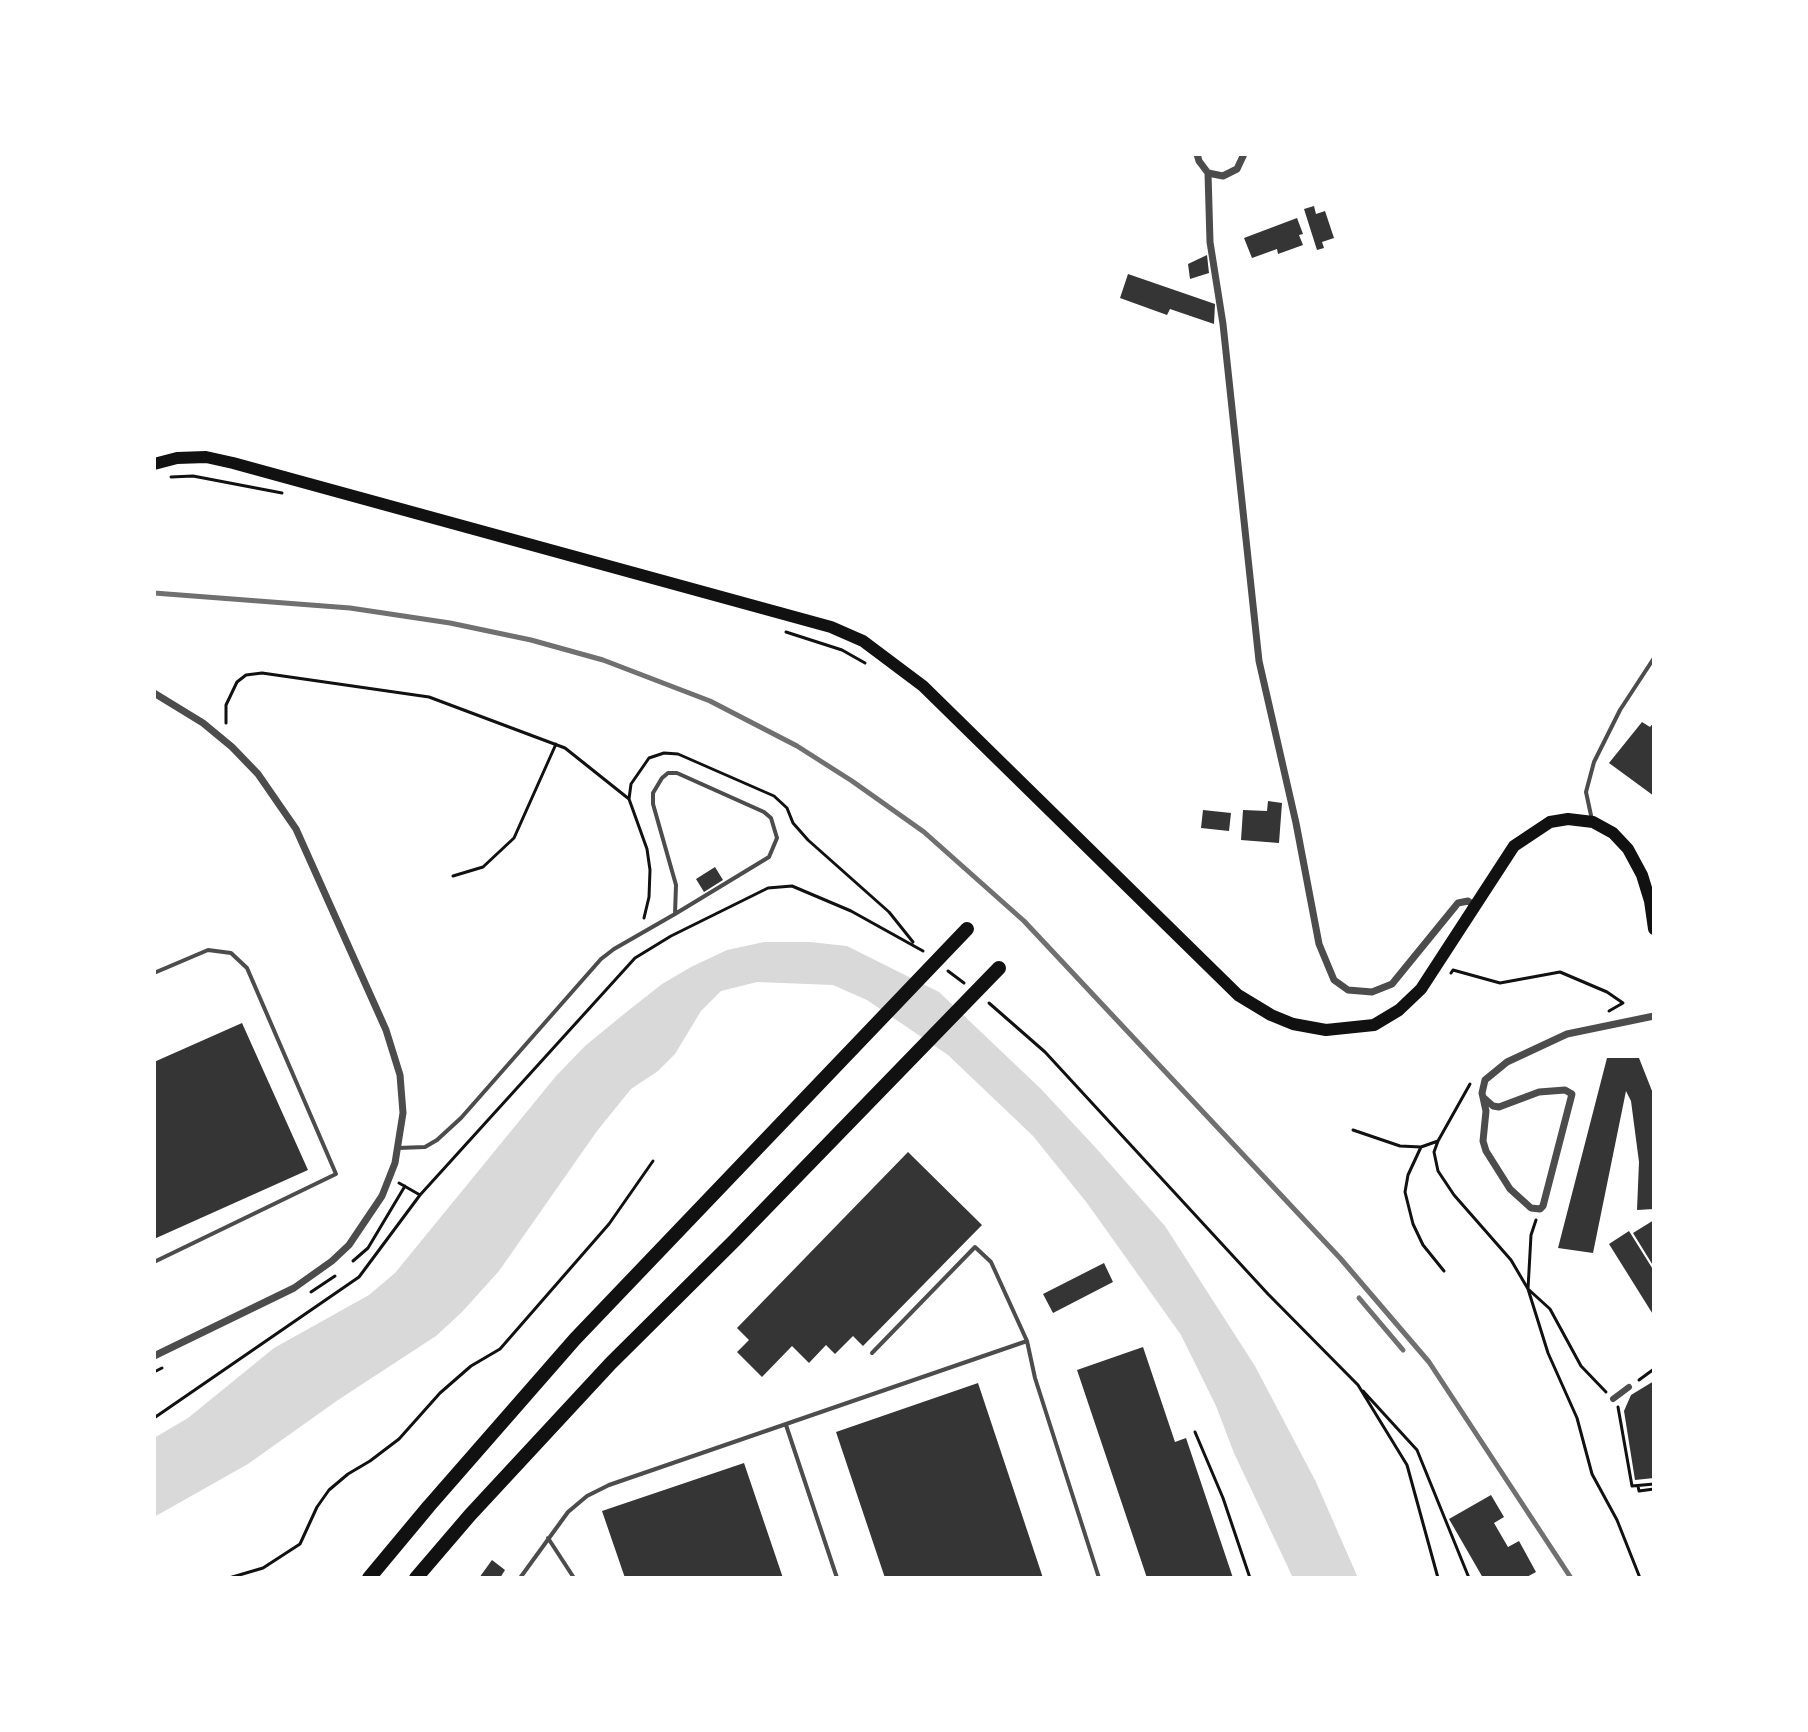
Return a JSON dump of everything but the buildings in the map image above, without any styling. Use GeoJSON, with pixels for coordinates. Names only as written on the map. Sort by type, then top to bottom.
{"type":"FeatureCollection","features":[{"type":"Feature","properties":{"kind":"highway"},"geometry":{"type":"LineString","coordinates":[[369,1578],[575,1339],[871,1029],[942,959],[967,929]]}},
{"type":"Feature","properties":{"kind":"highway"},"geometry":{"type":"LineString","coordinates":[[416,1578],[611,1363],[999,968]]}},
{"type":"Feature","properties":{"kind":"main road"},"geometry":{"type":"LineString","coordinates":[[154,464],[177,458],[206,457],[233,463],[831,627],[863,641],[894,661],[933,696],[1238,995],[1293,1024],[1326,1030],[1374,1025],[1399,1010],[1421,989],[1514,846],[1550,822],[1568,819],[1593,822],[1613,833],[1628,849],[1642,875],[1654,929]]}},
{"type":"Feature","properties":{"kind":"street"},"geometry":{"type":"LineString","coordinates":[[1197,154],[1208,173],[1210,242],[1223,324],[1259,661],[1296,823],[1319,944],[1334,980],[1348,990],[1372,992],[1392,984],[1458,903],[1468,901],[1475,906]]}},
{"type":"Feature","properties":{"kind":"street"},"geometry":{"type":"LineString","coordinates":[[1208,173],[1230,174],[1241,163],[1244,154]]}},
{"type":"Feature","properties":{"kind":"street"},"geometry":{"type":"LineString","coordinates":[[154,693],[203,723],[232,747],[258,774],[296,829],[386,1030],[403,1095],[398,1148],[391,1177],[363,1225],[332,1261],[294,1288],[154,1356]]}},
{"type":"Feature","properties":{"kind":"street"},"geometry":{"type":"LineString","coordinates":[[1484,1098],[1499,1107],[1539,1092],[1565,1090],[1572,1094],[1540,1209],[1531,1208],[1510,1189],[1486,1151],[1483,1141],[1486,1111],[1482,1086],[1489,1075],[1533,1049],[1567,1034],[1654,1016]]}},
{"type":"Feature","properties":{"kind":"street"},"geometry":{"type":"LineString","coordinates":[[1613,1399],[1629,1387]]}},
{"type":"Feature","properties":{"kind":"lane"},"geometry":{"type":"LineString","coordinates":[[1593,822],[1586,792],[1594,762],[1620,710],[1654,658]]}},
{"type":"Feature","properties":{"kind":"lane"},"geometry":{"type":"LineString","coordinates":[[398,1148],[425,1147],[437,1140],[482,1095],[601,959],[769,857],[777,838],[771,818],[764,812],[677,773],[668,773],[653,793],[653,804],[676,885],[675,914]]}},
{"type":"Feature","properties":{"kind":"lane"},"geometry":{"type":"LineString","coordinates":[[154,973],[208,950],[231,953],[247,968],[336,1174],[154,1262]]}},
{"type":"Feature","properties":{"kind":"lane"},"geometry":{"type":"LineString","coordinates":[[872,1353],[975,1247],[991,1262],[1027,1341],[1035,1378],[1099,1578]]}},
{"type":"Feature","properties":{"kind":"lane"},"geometry":{"type":"LineString","coordinates":[[520,1578],[577,1504],[609,1485],[1027,1341]]}},
{"type":"Feature","properties":{"kind":"lane"},"geometry":{"type":"LineString","coordinates":[[786,1425],[837,1578]]}},
{"type":"Feature","properties":{"kind":"lane"},"geometry":{"type":"LineString","coordinates":[[548,1538],[574,1578]]}},
{"type":"Feature","properties":{"kind":"path"},"geometry":{"type":"LineString","coordinates":[[167,477],[193,476],[295,496]]}},
{"type":"Feature","properties":{"kind":"path"},"geometry":{"type":"LineString","coordinates":[[775,628],[842,650],[875,668]]}},
{"type":"Feature","properties":{"kind":"path"},"geometry":{"type":"LineString","coordinates":[[226,723],[226,705],[237,682],[246,675],[262,673],[429,697],[565,748],[629,799]]}},
{"type":"Feature","properties":{"kind":"path"},"geometry":{"type":"LineString","coordinates":[[453,876],[483,867],[514,838],[556,744]]}},
{"type":"Feature","properties":{"kind":"path"},"geometry":{"type":"LineString","coordinates":[[649,950],[640,934],[649,897],[650,870],[647,849],[629,799],[631,784],[638,771],[649,758],[664,753],[689,758],[774,796],[787,808],[793,823],[808,840],[889,912],[916,946]]}},
{"type":"Feature","properties":{"kind":"path"},"geometry":{"type":"LineString","coordinates":[[154,1418],[359,1277],[420,1195],[635,958],[768,888],[792,886],[818,895],[928,955]]}},
{"type":"Feature","properties":{"kind":"path"},"geometry":{"type":"LineString","coordinates":[[942,959],[964,983]]}},
{"type":"Feature","properties":{"kind":"path"},"geometry":{"type":"LineString","coordinates":[[1453,970],[1500,983],[1560,972],[1607,992],[1623,1003],[1601,1013]]}},
{"type":"Feature","properties":{"kind":"path"},"geometry":{"type":"LineString","coordinates":[[988,1002],[1045,1052],[1417,1450],[1469,1578]]}},
{"type":"Feature","properties":{"kind":"path"},"geometry":{"type":"LineString","coordinates":[[1477,1074],[1438,1141],[1434,1152],[1438,1171],[1454,1195],[1511,1260],[1528,1289],[1548,1353],[1577,1418],[1592,1474],[1617,1520],[1640,1578]]}},
{"type":"Feature","properties":{"kind":"path"},"geometry":{"type":"LineString","coordinates":[[1353,1130],[1400,1146],[1421,1147],[1438,1141]]}},
{"type":"Feature","properties":{"kind":"path"},"geometry":{"type":"LineString","coordinates":[[1421,1147],[1408,1175],[1405,1192],[1413,1224],[1423,1245],[1444,1271]]}},
{"type":"Feature","properties":{"kind":"path"},"geometry":{"type":"LineString","coordinates":[[229,1578],[263,1568],[300,1544],[317,1507],[329,1490],[399,1439],[440,1393],[471,1366],[500,1349],[609,1224],[653,1161]]}},
{"type":"Feature","properties":{"kind":"path"},"geometry":{"type":"LineString","coordinates":[[391,1177],[420,1195]]}},
{"type":"Feature","properties":{"kind":"path"},"geometry":{"type":"LineString","coordinates":[[1528,1289],[1531,1235],[1540,1209]]}},
{"type":"Feature","properties":{"kind":"path"},"geometry":{"type":"LineString","coordinates":[[1528,1289],[1550,1309],[1581,1366],[1621,1410],[1632,1486],[1654,1487]]}},
{"type":"Feature","properties":{"kind":"path"},"geometry":{"type":"LineString","coordinates":[[1629,1387],[1654,1369]]}},
{"type":"Feature","properties":{"kind":"path"},"geometry":{"type":"LineString","coordinates":[[1358,1385],[1407,1465],[1438,1578]]}},
{"type":"Feature","properties":{"kind":"path"},"geometry":{"type":"LineString","coordinates":[[1195,1432],[1223,1498],[1250,1578]]}},
{"type":"Feature","properties":{"kind":"shaded area"},"geometry":{"type":"Polygon","coordinates":[[[764,942],[847,946],[939,992],[1041,1089],[1165,1226],[1255,1366],[1316,1482],[1358,1578],[1293,1578],[1181,1335],[1087,1203],[1033,1136],[948,1055],[867,1000],[833,985],[757,982],[721,991],[701,1011],[675,1054],[658,1071],[631,1089],[597,1131],[499,1271],[462,1312],[436,1336],[248,1464],[154,1517],[154,1438],[188,1418],[274,1348],[369,1295],[395,1273],[556,1076],[585,1046],[624,1014],[662,984],[691,967],[727,950],[764,942]]]}},
{"type":"Feature","properties":{"kind":"railway"},"geometry":{"type":"LineString","coordinates":[[154,593],[350,608],[450,623],[531,640],[603,660],[710,701],[797,746],[852,781],[924,832],[1024,921],[1340,1258],[1429,1362],[1571,1578]]}},
{"type":"Feature","properties":{"kind":"railway"},"geometry":{"type":"LineString","coordinates":[[1359,1298],[1403,1350]]}}]}
